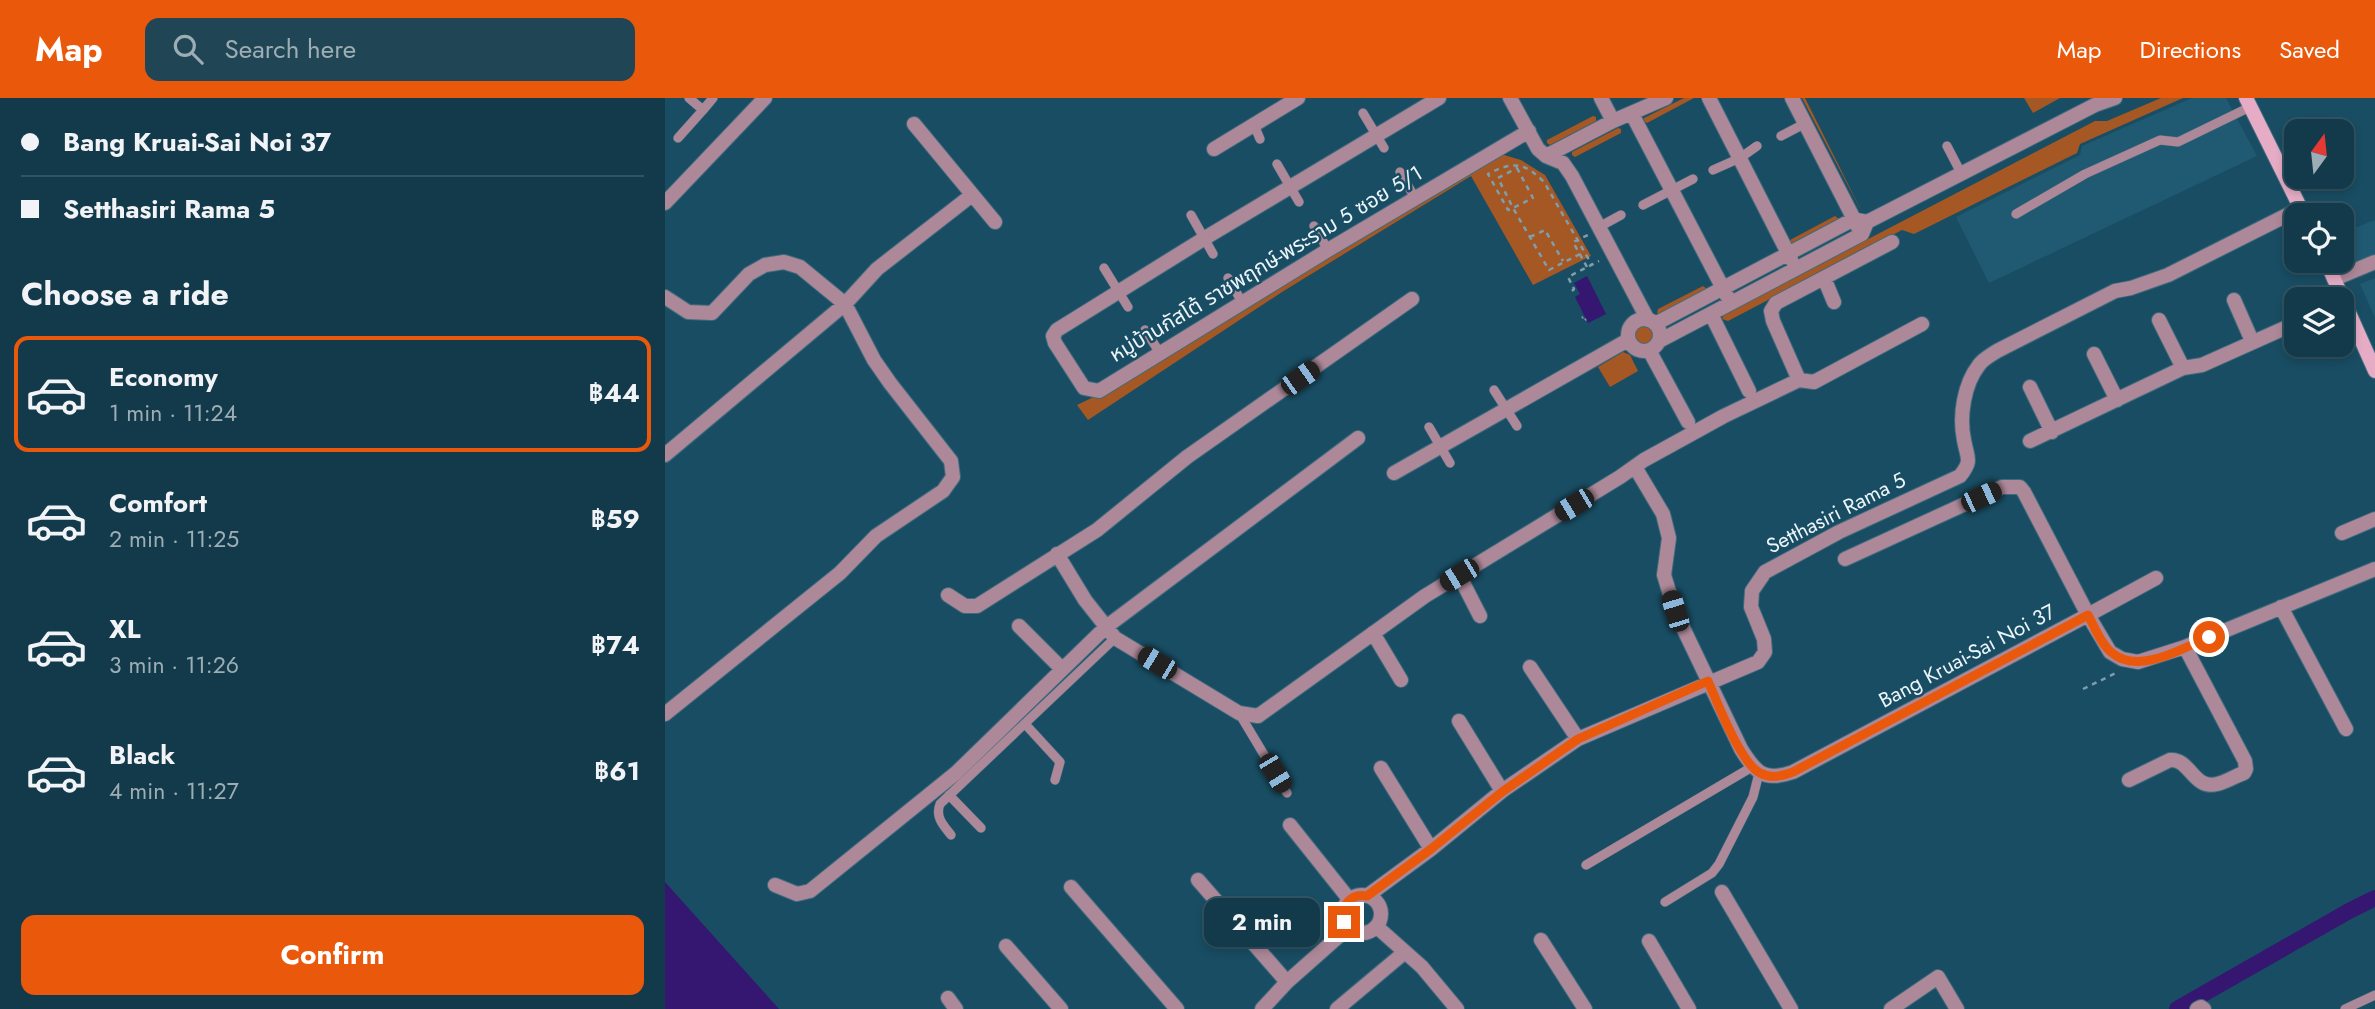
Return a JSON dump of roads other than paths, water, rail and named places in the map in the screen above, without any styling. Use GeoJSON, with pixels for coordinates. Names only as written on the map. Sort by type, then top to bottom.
{"type":"FeatureCollection","features":[{"type":"Feature","properties":{"kind":"main road"},"geometry":{"type":"LineString","coordinates":[[2248,103],[2298,203]]}},
{"type":"Feature","properties":{"kind":"main road"},"geometry":{"type":"LineString","coordinates":[[2331,273],[2337,287]]}},
{"type":"Feature","properties":{"kind":"main road"},"geometry":{"type":"LineString","coordinates":[[2354,327],[2375,371]]}},
{"type":"Feature","properties":{"kind":"street"},"geometry":{"type":"LineString","coordinates":[[665,203],[765,98]]}},
{"type":"Feature","properties":{"kind":"street"},"geometry":{"type":"LineString","coordinates":[[1214,149],[1298,98]]}},
{"type":"Feature","properties":{"kind":"street"},"geometry":{"type":"LineString","coordinates":[[1119,291],[1290,187],[1381,142],[1439,98]]}},
{"type":"Feature","properties":{"kind":"street"},"geometry":{"type":"LineString","coordinates":[[1510,98],[1538,149],[1564,164],[1660,332],[1654,346],[1688,422]]}},
{"type":"Feature","properties":{"kind":"street"},"geometry":{"type":"LineString","coordinates":[[1601,98],[1613,121]]}},
{"type":"Feature","properties":{"kind":"street"},"geometry":{"type":"LineString","coordinates":[[1546,156],[1613,121],[1666,98]]}},
{"type":"Feature","properties":{"kind":"street"},"geometry":{"type":"LineString","coordinates":[[1709,98],[1796,269]]}},
{"type":"Feature","properties":{"kind":"street"},"geometry":{"type":"LineString","coordinates":[[1792,98],[1861,225]]}},
{"type":"Feature","properties":{"kind":"street"},"geometry":{"type":"LineString","coordinates":[[1861,225],[1788,252],[1723,288],[1652,322],[1639,320],[1628,330],[1628,340],[1637,350],[1654,346],[1796,269],[1861,225],[2095,105],[2115,98]]}},
{"type":"Feature","properties":{"kind":"street"},"geometry":{"type":"LineString","coordinates":[[1632,114],[1731,304]]}},
{"type":"Feature","properties":{"kind":"street"},"geometry":{"type":"LineString","coordinates":[[914,124],[995,222]]}},
{"type":"Feature","properties":{"kind":"street","name":"หมู่บ้านกัสโต้ ราชพฤกษ์-พระราม 5 ซอย 5/1"},"geometry":{"type":"LineString","coordinates":[[1119,291],[1057,330],[1053,336],[1087,390],[1099,391],[1328,250],[1529,131]]}},
{"type":"Feature","properties":{"kind":"street"},"geometry":{"type":"LineString","coordinates":[[665,455],[845,304],[877,269],[972,195]]}},
{"type":"Feature","properties":{"kind":"street","name":"Setthasiri Rama 5"},"geometry":{"type":"LineString","coordinates":[[1349,899],[1367,896],[1502,792],[1578,739],[1708,681],[1758,662],[1765,652],[1764,639],[1751,607],[1752,591],[1765,572],[1839,532],[1960,476],[1968,467],[1969,458],[1963,439],[1961,412],[1972,377],[1980,362],[2115,291],[2168,275],[2284,221]]}},
{"type":"Feature","properties":{"kind":"street"},"geometry":{"type":"LineString","coordinates":[[1799,380],[1773,321],[1771,311],[1776,303],[1892,242]]}},
{"type":"Feature","properties":{"kind":"street"},"geometry":{"type":"LineString","coordinates":[[665,297],[688,312],[712,313],[749,274],[765,265],[784,262],[800,267],[845,304],[874,360],[951,461],[953,477],[943,491],[876,536],[841,573],[665,714]]}},
{"type":"Feature","properties":{"kind":"street"},"geometry":{"type":"LineString","coordinates":[[2334,279],[2375,262]]}},
{"type":"Feature","properties":{"kind":"street"},"geometry":{"type":"LineString","coordinates":[[1824,278],[1834,302]]}},
{"type":"Feature","properties":{"kind":"street"},"geometry":{"type":"LineString","coordinates":[[948,595],[965,606],[977,606],[1097,530],[1187,457],[1412,299]]}},
{"type":"Feature","properties":{"kind":"street"},"geometry":{"type":"LineString","coordinates":[[2234,299],[2252,341]]}},
{"type":"Feature","properties":{"kind":"street"},"geometry":{"type":"LineString","coordinates":[[1711,314],[1749,391]]}},
{"type":"Feature","properties":{"kind":"street"},"geometry":{"type":"LineString","coordinates":[[2159,320],[2183,369]]}},
{"type":"Feature","properties":{"kind":"street"},"geometry":{"type":"LineString","coordinates":[[1057,554],[1067,573],[1111,632],[1239,713],[1252,716],[1262,713],[1425,596],[1644,460],[1724,416],[1799,380],[1814,382],[1922,324]]}},
{"type":"Feature","properties":{"kind":"street"},"geometry":{"type":"LineString","coordinates":[[2030,441],[2183,369],[2202,365],[2284,328]]}},
{"type":"Feature","properties":{"kind":"street"},"geometry":{"type":"LineString","coordinates":[[1394,473],[1628,340]]}},
{"type":"Feature","properties":{"kind":"street"},"geometry":{"type":"LineString","coordinates":[[2094,354],[2117,400]]}},
{"type":"Feature","properties":{"kind":"street"},"geometry":{"type":"LineString","coordinates":[[2030,387],[2052,432]]}},
{"type":"Feature","properties":{"kind":"street"},"geometry":{"type":"LineString","coordinates":[[775,885],[797,894],[810,891],[956,773],[1062,669],[1358,438]]}},
{"type":"Feature","properties":{"kind":"street"},"geometry":{"type":"LineString","coordinates":[[1635,467],[1663,513],[1669,538],[1664,575],[1675,611],[1724,718],[1755,770]]}},
{"type":"Feature","properties":{"kind":"street"},"geometry":{"type":"LineString","coordinates":[[1845,559],[2002,487],[2020,487],[2088,615],[2156,578]]}},
{"type":"Feature","properties":{"kind":"street"},"geometry":{"type":"LineString","coordinates":[[2342,533],[2375,519]]}},
{"type":"Feature","properties":{"kind":"street","name":"Bang Kruai-Sai Noi 37"},"geometry":{"type":"LineString","coordinates":[[1755,770],[1780,776],[1793,772],[2088,615],[2110,652],[2122,659],[2137,662],[2185,647],[2375,569]]}},
{"type":"Feature","properties":{"kind":"street"},"geometry":{"type":"LineString","coordinates":[[1459,575],[1480,617]]}},
{"type":"Feature","properties":{"kind":"street"},"geometry":{"type":"LineString","coordinates":[[2281,607],[2346,729]]}},
{"type":"Feature","properties":{"kind":"street"},"geometry":{"type":"LineString","coordinates":[[1019,626],[1062,669]]}},
{"type":"Feature","properties":{"kind":"street"},"geometry":{"type":"LineString","coordinates":[[1373,632],[1401,680]]}},
{"type":"Feature","properties":{"kind":"street"},"geometry":{"type":"LineString","coordinates":[[2129,780],[2170,760],[2182,762],[2194,779],[2210,785],[2217,785],[2244,773],[2246,769],[2245,761],[2185,647]]}},
{"type":"Feature","properties":{"kind":"street"},"geometry":{"type":"LineString","coordinates":[[1530,667],[1578,739]]}},
{"type":"Feature","properties":{"kind":"street"},"geometry":{"type":"LineString","coordinates":[[1459,721],[1502,792]]}},
{"type":"Feature","properties":{"kind":"street"},"geometry":{"type":"LineString","coordinates":[[1381,768],[1431,849]]}},
{"type":"Feature","properties":{"kind":"street"},"geometry":{"type":"LineString","coordinates":[[1290,825],[1349,899],[1343,910],[1344,922],[1353,932],[1366,933],[1377,927],[1380,909],[1373,898],[1367,896]]}},
{"type":"Feature","properties":{"kind":"street"},"geometry":{"type":"LineString","coordinates":[[1198,880],[1287,982]]}},
{"type":"Feature","properties":{"kind":"street"},"geometry":{"type":"LineString","coordinates":[[1071,887],[1177,1009]]}},
{"type":"Feature","properties":{"kind":"street"},"geometry":{"type":"LineString","coordinates":[[1722,892],[1791,1009]]}},
{"type":"Feature","properties":{"kind":"street"},"geometry":{"type":"LineString","coordinates":[[1377,927],[1422,967],[1457,1009]]}},
{"type":"Feature","properties":{"kind":"street"},"geometry":{"type":"LineString","coordinates":[[1262,1009],[1287,982],[1348,928]]}},
{"type":"Feature","properties":{"kind":"street"},"geometry":{"type":"LineString","coordinates":[[1541,940],[1585,1009]]}},
{"type":"Feature","properties":{"kind":"street"},"geometry":{"type":"LineString","coordinates":[[1649,941],[1689,1009]]}},
{"type":"Feature","properties":{"kind":"street"},"geometry":{"type":"LineString","coordinates":[[1006,946],[1061,1009]]}},
{"type":"Feature","properties":{"kind":"street"},"geometry":{"type":"LineString","coordinates":[[1337,1009],[1405,952]]}},
{"type":"Feature","properties":{"kind":"street"},"geometry":{"type":"LineString","coordinates":[[1891,1009],[1938,978],[1957,1009]]}},
{"type":"Feature","properties":{"kind":"street"},"geometry":{"type":"LineString","coordinates":[[2197,1009],[2204,1009]]}},
{"type":"Feature","properties":{"kind":"lane"},"geometry":{"type":"LineString","coordinates":[[689,98],[703,110]]}},
{"type":"Feature","properties":{"kind":"lane"},"geometry":{"type":"LineString","coordinates":[[678,138],[713,98]]}},
{"type":"Feature","properties":{"kind":"lane"},"geometry":{"type":"LineString","coordinates":[[2016,214],[2085,174],[2160,140],[2178,142],[2248,103]]}},
{"type":"Feature","properties":{"kind":"lane"},"geometry":{"type":"LineString","coordinates":[[1363,113],[1381,142]]}},
{"type":"Feature","properties":{"kind":"lane"},"geometry":{"type":"LineString","coordinates":[[1781,136],[1804,124]]}},
{"type":"Feature","properties":{"kind":"lane"},"geometry":{"type":"LineString","coordinates":[[1254,125],[1260,139]]}},
{"type":"Feature","properties":{"kind":"lane"},"geometry":{"type":"LineString","coordinates":[[1713,170],[1740,159],[1758,146]]}},
{"type":"Feature","properties":{"kind":"lane"},"geometry":{"type":"LineString","coordinates":[[1947,146],[1961,173]]}},
{"type":"Feature","properties":{"kind":"lane"},"geometry":{"type":"LineString","coordinates":[[1277,164],[1299,202]]}},
{"type":"Feature","properties":{"kind":"lane"},"geometry":{"type":"LineString","coordinates":[[1400,172],[1415,198]]}},
{"type":"Feature","properties":{"kind":"lane"},"geometry":{"type":"LineString","coordinates":[[1643,205],[1693,179]]}},
{"type":"Feature","properties":{"kind":"lane"},"geometry":{"type":"LineString","coordinates":[[1191,215],[1213,254]]}},
{"type":"Feature","properties":{"kind":"lane"},"geometry":{"type":"LineString","coordinates":[[1599,226],[1621,215]]}},
{"type":"Feature","properties":{"kind":"lane"},"geometry":{"type":"LineString","coordinates":[[1314,226],[1328,250]]}},
{"type":"Feature","properties":{"kind":"lane"},"geometry":{"type":"LineString","coordinates":[[1104,268],[1128,307]]}},
{"type":"Feature","properties":{"kind":"lane"},"geometry":{"type":"LineString","coordinates":[[1228,278],[1242,302]]}},
{"type":"Feature","properties":{"kind":"lane"},"geometry":{"type":"LineString","coordinates":[[1145,330],[1160,353]]}},
{"type":"Feature","properties":{"kind":"lane"},"geometry":{"type":"LineString","coordinates":[[1494,390],[1517,426]]}},
{"type":"Feature","properties":{"kind":"lane"},"geometry":{"type":"LineString","coordinates":[[1429,427],[1450,463]]}},
{"type":"Feature","properties":{"kind":"lane"},"geometry":{"type":"LineString","coordinates":[[950,835],[937,812],[940,804],[1026,725],[1111,632]]}},
{"type":"Feature","properties":{"kind":"lane"},"geometry":{"type":"LineString","coordinates":[[1239,713],[1287,793]]}},
{"type":"Feature","properties":{"kind":"lane"},"geometry":{"type":"LineString","coordinates":[[1026,725],[1059,762],[1055,780]]}},
{"type":"Feature","properties":{"kind":"lane"},"geometry":{"type":"LineString","coordinates":[[1586,865],[1755,770]]}},
{"type":"Feature","properties":{"kind":"lane"},"geometry":{"type":"LineString","coordinates":[[1665,902],[1712,873],[1719,864],[1753,797],[1755,770]]}},
{"type":"Feature","properties":{"kind":"lane"},"geometry":{"type":"LineString","coordinates":[[949,795],[981,828]]}},
{"type":"Feature","properties":{"kind":"lane"},"geometry":{"type":"LineString","coordinates":[[2345,1009],[2375,995]]}},
{"type":"Feature","properties":{"kind":"waterway"},"geometry":{"type":"LineString","coordinates":[[2177,1009],[2375,898]]}}]}
